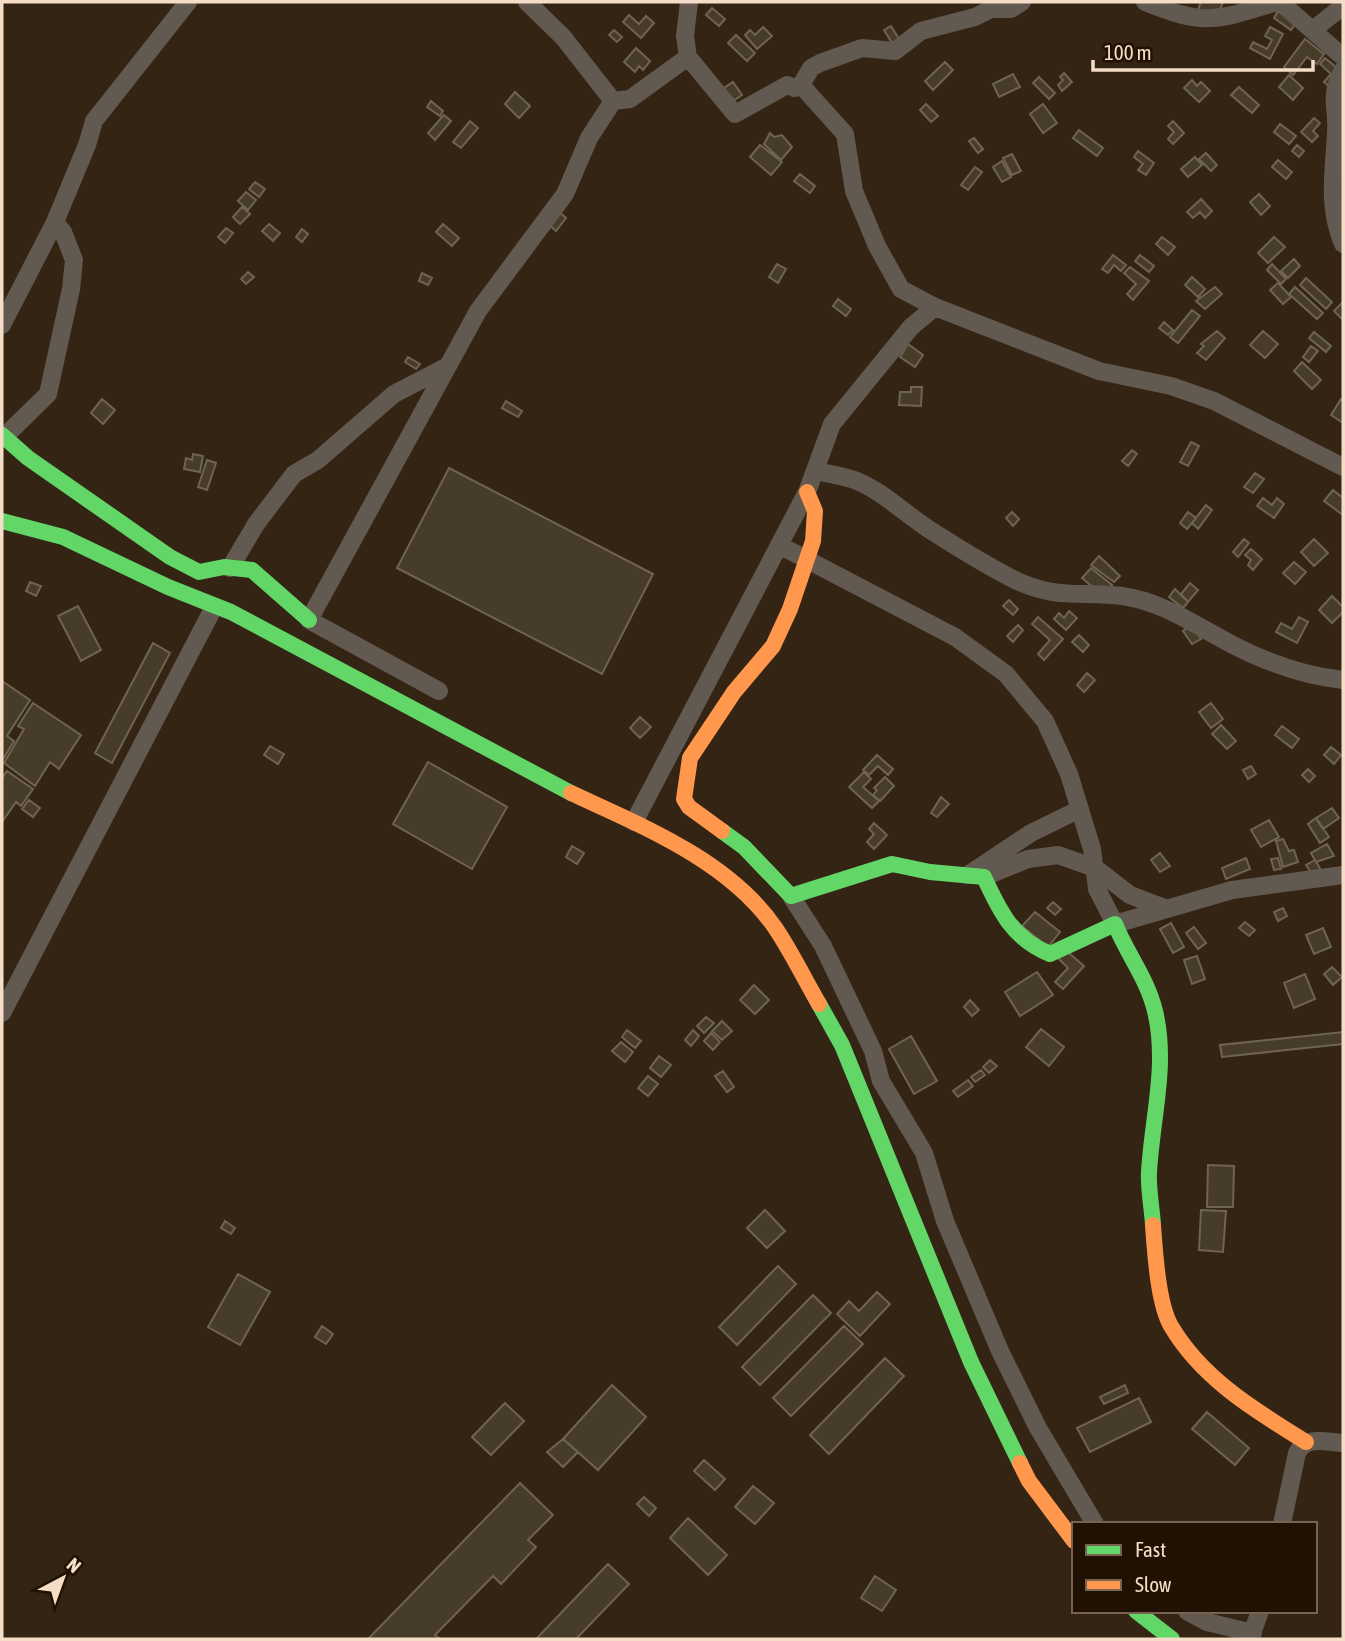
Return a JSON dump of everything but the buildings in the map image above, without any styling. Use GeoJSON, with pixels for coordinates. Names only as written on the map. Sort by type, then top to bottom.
{"type":"FeatureCollection","features":[{"type":"Feature","properties":{"kind":"street"},"geometry":{"type":"LineString","coordinates":[[2,325],[55,222],[87,145],[94,121],[188,2]]}},
{"type":"Feature","properties":{"kind":"street"},"geometry":{"type":"LineString","coordinates":[[527,2],[564,37],[613,102]]}},
{"type":"Feature","properties":{"kind":"street"},"geometry":{"type":"LineString","coordinates":[[689,2],[685,36],[688,57],[735,114],[787,85],[794,88],[801,85],[811,68],[820,62],[862,48],[895,51],[921,31],[975,17],[991,9],[1011,9],[1022,2]]}},
{"type":"Feature","properties":{"kind":"street"},"geometry":{"type":"LineString","coordinates":[[1145,2],[1195,19],[1220,19],[1278,2],[1314,29],[1343,57]]}},
{"type":"Feature","properties":{"kind":"street"},"geometry":{"type":"LineString","coordinates":[[1314,29],[1343,6]]}},
{"type":"Feature","properties":{"kind":"street"},"geometry":{"type":"LineString","coordinates":[[309,620],[478,311],[565,194],[589,138],[613,102],[629,99],[688,57]]}},
{"type":"Feature","properties":{"kind":"street"},"geometry":{"type":"LineString","coordinates":[[1343,70],[1333,91],[1337,130],[1332,172],[1333,218],[1343,244]]}},
{"type":"Feature","properties":{"kind":"street"},"geometry":{"type":"LineString","coordinates":[[801,85],[845,134],[854,191],[877,246],[901,289],[935,307],[1100,372],[1171,386],[1214,401],[1343,467]]}},
{"type":"Feature","properties":{"kind":"street"},"geometry":{"type":"LineString","coordinates":[[55,222],[63,232],[74,260],[71,289],[48,394],[3,437],[28,458],[170,557],[200,572],[230,568],[251,570],[309,620],[439,691]]}},
{"type":"Feature","properties":{"kind":"street"},"geometry":{"type":"LineString","coordinates":[[634,822],[807,492],[832,424],[911,327],[935,307]]}},
{"type":"Feature","properties":{"kind":"street"},"geometry":{"type":"LineString","coordinates":[[230,568],[256,524],[295,474],[318,460],[394,394],[446,367]]}},
{"type":"Feature","properties":{"kind":"street"},"geometry":{"type":"LineString","coordinates":[[815,471],[854,480],[880,493],[925,527],[974,557],[1015,580],[1045,592],[1076,597],[1122,596],[1149,603],[1184,617],[1272,664],[1322,678],[1343,680]]}},
{"type":"Feature","properties":{"kind":"street"},"geometry":{"type":"LineString","coordinates":[[807,492],[815,511],[813,541],[790,609],[773,646],[734,692],[690,758],[684,799],[689,807],[744,847],[791,896],[823,946],[873,1051],[881,1081],[924,1153],[945,1221],[1000,1351],[1038,1428],[1095,1522]]}},
{"type":"Feature","properties":{"kind":"street"},"geometry":{"type":"LineString","coordinates":[[2,521],[63,537],[214,607],[231,612],[570,792],[634,822],[713,869],[748,898],[781,937],[842,1045],[971,1362],[1029,1481],[1072,1538]]}},
{"type":"Feature","properties":{"kind":"street"},"geometry":{"type":"LineString","coordinates":[[779,545],[955,638],[1006,674],[1045,721],[1080,809],[1095,868],[1097,889],[1125,949],[1138,964],[1151,998],[1161,1052],[1149,1174],[1157,1270],[1170,1325],[1207,1372],[1250,1407],[1306,1442],[1343,1443]]}},
{"type":"Feature","properties":{"kind":"street"},"geometry":{"type":"LineString","coordinates":[[2,1013],[214,607]]}},
{"type":"Feature","properties":{"kind":"street"},"geometry":{"type":"LineString","coordinates":[[976,876],[1031,833],[1080,809]]}},
{"type":"Feature","properties":{"kind":"street"},"geometry":{"type":"LineString","coordinates":[[791,896],[892,864],[976,876],[1028,859],[1058,855],[1095,868],[1130,895],[1167,909]]}},
{"type":"Feature","properties":{"kind":"street"},"geometry":{"type":"LineString","coordinates":[[976,876],[1007,926],[1035,949],[1050,954],[1064,944],[1115,924],[1232,890],[1343,875]]}},
{"type":"Feature","properties":{"kind":"street"},"geometry":{"type":"LineString","coordinates":[[971,1362],[1000,1351]]}},
{"type":"Feature","properties":{"kind":"street"},"geometry":{"type":"LineString","coordinates":[[1282,1522],[1297,1453],[1306,1442]]}},
{"type":"Feature","properties":{"kind":"street"},"geometry":{"type":"LineString","coordinates":[[1139,1613],[1172,1639]]}},
{"type":"Feature","properties":{"kind":"street"},"geometry":{"type":"LineString","coordinates":[[1191,1613],[1207,1622],[1251,1636],[1259,1613]]}},
{"type":"Feature","properties":{"kind":"traffic: fast"},"geometry":{"type":"LineString","coordinates":[[2,435],[28,458],[170,557],[199,572],[224,567],[252,570],[309,620]]}},
{"type":"Feature","properties":{"kind":"traffic: fast"},"geometry":{"type":"LineString","coordinates":[[2,521],[63,537],[168,587],[231,612],[571,793]]}},
{"type":"Feature","properties":{"kind":"traffic: fast"},"geometry":{"type":"LineString","coordinates":[[722,831],[744,847],[791,896],[892,864],[930,872],[984,877],[1009,923],[1026,941],[1050,954],[1115,924],[1147,988],[1159,1031],[1160,1071],[1149,1172],[1153,1225]]}},
{"type":"Feature","properties":{"kind":"traffic: fast"},"geometry":{"type":"LineString","coordinates":[[819,1004],[842,1045],[971,1362],[1020,1463]]}},
{"type":"Feature","properties":{"kind":"traffic: fast"},"geometry":{"type":"LineString","coordinates":[[1139,1613],[1172,1639]]}},
{"type":"Feature","properties":{"kind":"traffic: slow"},"geometry":{"type":"LineString","coordinates":[[722,831],[689,807],[684,799],[690,758],[734,692],[773,646],[790,609],[813,541],[815,511],[807,492]]}},
{"type":"Feature","properties":{"kind":"traffic: slow"},"geometry":{"type":"LineString","coordinates":[[571,793],[683,848],[735,884],[757,905],[776,929],[819,1004]]}},
{"type":"Feature","properties":{"kind":"traffic: slow"},"geometry":{"type":"LineString","coordinates":[[1153,1225],[1163,1305],[1171,1326],[1184,1345],[1198,1362],[1231,1392],[1306,1442]]}},
{"type":"Feature","properties":{"kind":"traffic: slow"},"geometry":{"type":"LineString","coordinates":[[1020,1463],[1029,1481],[1072,1538]]}}]}
